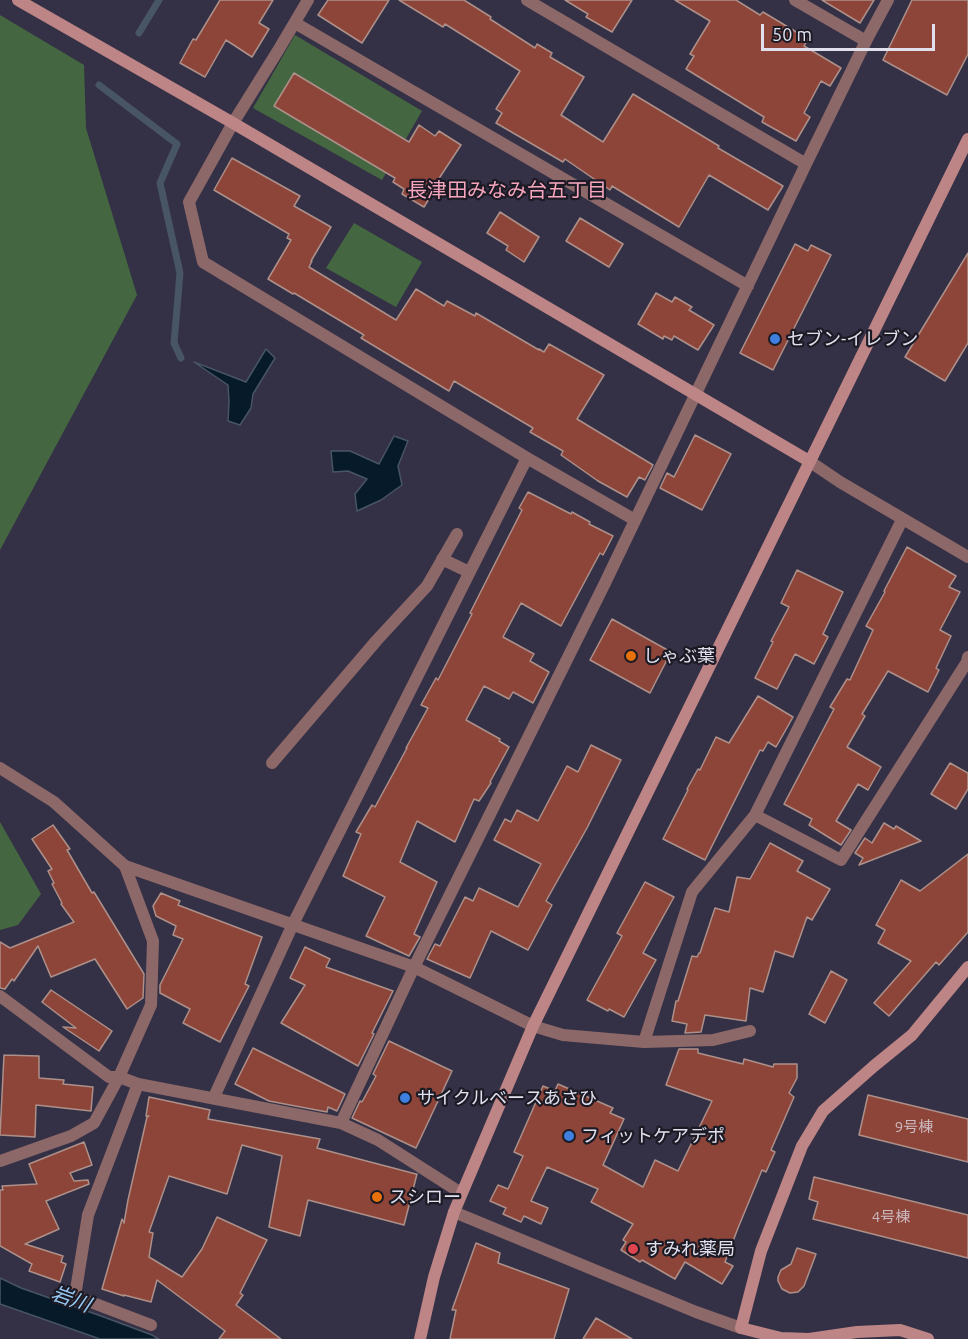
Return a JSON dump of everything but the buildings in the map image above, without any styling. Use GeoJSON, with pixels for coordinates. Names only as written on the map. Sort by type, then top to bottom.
{"type":"FeatureCollection","features":[{"type":"Feature","properties":{"kind":"street"},"geometry":{"type":"LineString","coordinates":[[308,0],[233,123],[189,202],[203,262],[527,458],[635,520]]}},
{"type":"Feature","properties":{"kind":"street"},"geometry":{"type":"LineString","coordinates":[[527,0],[806,164]]}},
{"type":"Feature","properties":{"kind":"street"},"geometry":{"type":"LineString","coordinates":[[795,0],[866,41]]}},
{"type":"Feature","properties":{"kind":"street"},"geometry":{"type":"LineString","coordinates":[[341,1123],[414,967],[888,0]]}},
{"type":"Feature","properties":{"kind":"street"},"geometry":{"type":"LineString","coordinates":[[26,2],[809,460],[840,482],[968,557]]}},
{"type":"Feature","properties":{"kind":"street"},"geometry":{"type":"LineString","coordinates":[[295,23],[748,286]]}},
{"type":"Feature","properties":{"kind":"street"},"geometry":{"type":"LineString","coordinates":[[420,1339],[434,1277],[454,1212],[533,1026],[968,139]]}},
{"type":"Feature","properties":{"kind":"street"},"geometry":{"type":"LineString","coordinates":[[214,1098],[293,924],[527,458]]}},
{"type":"Feature","properties":{"kind":"street"},"geometry":{"type":"LineString","coordinates":[[644,1042],[692,892],[755,815],[902,519]]}},
{"type":"Feature","properties":{"kind":"street"},"geometry":{"type":"LineString","coordinates":[[272,763],[377,640],[427,586],[457,534]]}},
{"type":"Feature","properties":{"kind":"street"},"geometry":{"type":"LineString","coordinates":[[442,559],[470,572]]}},
{"type":"Feature","properties":{"kind":"street"},"geometry":{"type":"LineString","coordinates":[[755,815],[841,860],[967,662],[968,657]]}},
{"type":"Feature","properties":{"kind":"street"},"geometry":{"type":"LineString","coordinates":[[0,768],[54,802],[125,866],[414,967],[533,1026],[562,1035],[644,1042],[713,1040],[750,1031]]}},
{"type":"Feature","properties":{"kind":"street"},"geometry":{"type":"LineString","coordinates":[[0,1161],[71,1136],[94,1123],[119,1077],[151,1005],[153,941],[125,866]]}},
{"type":"Feature","properties":{"kind":"street"},"geometry":{"type":"LineString","coordinates":[[741,1328],[761,1251],[802,1146],[823,1111],[912,1035],[968,967]]}},
{"type":"Feature","properties":{"kind":"street"},"geometry":{"type":"LineString","coordinates":[[0,996],[109,1077],[119,1077],[138,1084],[341,1123],[378,1140],[461,1193]]}},
{"type":"Feature","properties":{"kind":"street"},"geometry":{"type":"LineString","coordinates":[[138,1084],[88,1215],[75,1296],[151,1325]]}},
{"type":"Feature","properties":{"kind":"street"},"geometry":{"type":"LineString","coordinates":[[454,1212],[696,1312],[741,1328],[781,1338],[809,1339],[857,1332],[900,1330],[928,1339]]}},
{"type":"Feature","properties":{"kind":"green space"},"geometry":{"type":"Polygon","coordinates":[[[0,15],[84,65],[86,128],[137,295],[0,550],[0,15]]]}},
{"type":"Feature","properties":{"kind":"green space"},"geometry":{"type":"Polygon","coordinates":[[[295,35],[422,111],[382,180],[253,108],[295,35]]]}},
{"type":"Feature","properties":{"kind":"green space"},"geometry":{"type":"Polygon","coordinates":[[[354,223],[422,262],[396,307],[326,268],[354,223]]]}},
{"type":"Feature","properties":{"kind":"green space"},"geometry":{"type":"Polygon","coordinates":[[[0,822],[41,894],[18,925],[0,930],[0,822]]]}},
{"type":"Feature","properties":{"kind":"water"},"geometry":{"type":"Polygon","coordinates":[[[266,349],[275,358],[253,394],[251,408],[240,425],[228,421],[228,385],[194,362],[246,382],[266,349]]]}},
{"type":"Feature","properties":{"kind":"water"},"geometry":{"type":"Polygon","coordinates":[[[394,436],[408,441],[398,466],[402,485],[381,500],[357,511],[355,494],[367,479],[348,471],[333,472],[331,451],[350,451],[379,464],[394,436]]]}},
{"type":"Feature","properties":{"kind":"water"},"geometry":{"type":"Polygon","coordinates":[[[0,1278],[21,1288],[159,1339],[100,1339],[0,1304],[0,1278]]]}},
{"type":"Feature","properties":{"kind":"waterway"},"geometry":{"type":"LineString","coordinates":[[139,33],[159,0]]}},
{"type":"Feature","properties":{"kind":"waterway"},"geometry":{"type":"LineString","coordinates":[[99,85],[177,144],[160,183],[180,273],[174,343],[181,358]]}},
{"type":"Feature","properties":{"kind":"place","name":"セブン-イレブン"},"geometry":{"type":"Point","coordinates":[775,339]}},
{"type":"Feature","properties":{"kind":"place","name":"しゃぶ葉"},"geometry":{"type":"Point","coordinates":[631,656]}},
{"type":"Feature","properties":{"kind":"place","name":"サイクルベースあさひ"},"geometry":{"type":"Point","coordinates":[405,1098]}},
{"type":"Feature","properties":{"kind":"place","name":"フィットケアデポ"},"geometry":{"type":"Point","coordinates":[569,1136]}},
{"type":"Feature","properties":{"kind":"place","name":"スシロー"},"geometry":{"type":"Point","coordinates":[377,1197]}},
{"type":"Feature","properties":{"kind":"place","name":"すみれ薬局"},"geometry":{"type":"Point","coordinates":[633,1249]}},
{"type":"Feature","properties":{"kind":"district","name":"長津田みなみ台五丁目"},"geometry":{"type":"Point","coordinates":[507,190]}},
{"type":"Feature","properties":{"kind":"water label","name":"岩川"},"geometry":{"type":"Point","coordinates":[71,1299]}}]}
